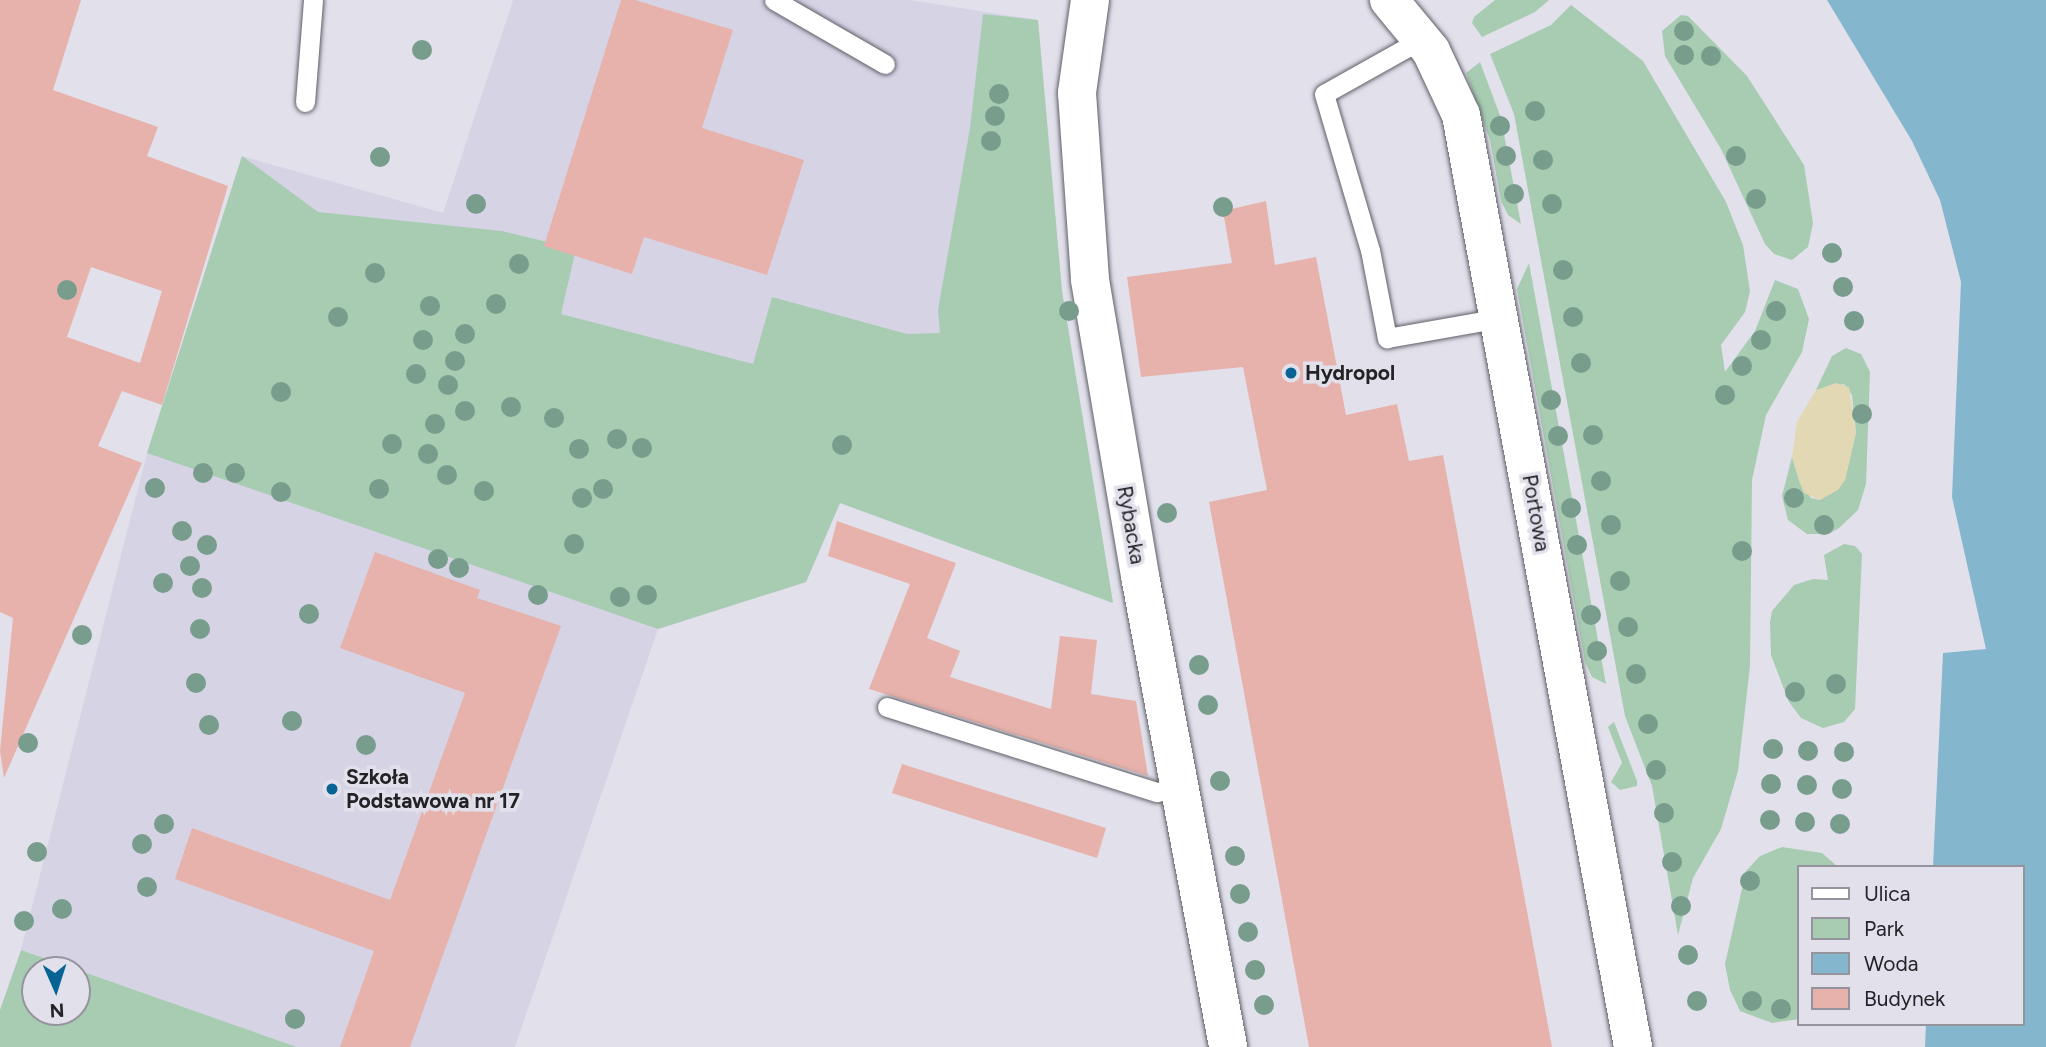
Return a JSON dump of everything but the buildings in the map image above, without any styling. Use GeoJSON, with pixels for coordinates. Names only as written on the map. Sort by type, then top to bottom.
{"type":"FeatureCollection","features":[{"type":"Feature","properties":{"kind":"street","name":"Rybacka"},"geometry":{"type":"LineString","coordinates":[[1090,0],[1079,53],[1077,93],[1090,280],[1228,1047]]}},
{"type":"Feature","properties":{"kind":"street","name":"Portowa"},"geometry":{"type":"LineString","coordinates":[[1389,0],[1422,39],[1447,78],[1461,114],[1633,1047]]}},
{"type":"Feature","properties":{"kind":"lane"},"geometry":{"type":"LineString","coordinates":[[305,102],[313,0]]}},
{"type":"Feature","properties":{"kind":"lane"},"geometry":{"type":"LineString","coordinates":[[774,0],[885,64]]}},
{"type":"Feature","properties":{"kind":"lane"},"geometry":{"type":"LineString","coordinates":[[1422,39],[1324,94],[1370,250],[1387,338],[1500,318]]}},
{"type":"Feature","properties":{"kind":"lane"},"geometry":{"type":"LineString","coordinates":[[887,707],[1157,792],[1180,788]]}},
{"type":"Feature","properties":{"kind":"shaded area"},"geometry":{"type":"Polygon","coordinates":[[[513,0],[910,0],[1038,20],[1062,291],[1113,603],[840,503],[806,582],[658,629],[515,1047],[297,1047],[91,975],[91,956],[38,956],[21,950],[147,453],[242,156],[443,213],[513,0]]]}},
{"type":"Feature","properties":{"kind":"green space"},"geometry":{"type":"Polygon","coordinates":[[[1495,0],[1549,0],[1535,12],[1482,37],[1472,23],[1474,17],[1495,0]]]}},
{"type":"Feature","properties":{"kind":"green space"},"geometry":{"type":"Polygon","coordinates":[[[1571,5],[1643,61],[1726,202],[1743,245],[1750,291],[1745,312],[1721,345],[1725,372],[1755,331],[1775,280],[1798,289],[1809,319],[1802,352],[1766,415],[1752,480],[1750,666],[1738,771],[1721,829],[1693,878],[1678,935],[1652,786],[1625,716],[1514,114],[1490,54],[1551,25],[1571,5]]]}},
{"type":"Feature","properties":{"kind":"green space"},"geometry":{"type":"Polygon","coordinates":[[[983,14],[1038,20],[1062,291],[1113,603],[840,503],[806,582],[658,629],[147,453],[242,156],[318,212],[502,231],[576,249],[561,314],[753,364],[772,297],[907,334],[940,333],[938,310],[970,128],[983,14]]]}},
{"type":"Feature","properties":{"kind":"green space"},"geometry":{"type":"Polygon","coordinates":[[[1681,15],[1688,16],[1747,76],[1804,165],[1813,223],[1808,247],[1792,260],[1774,254],[1765,244],[1721,149],[1665,56],[1662,31],[1681,15]]]}},
{"type":"Feature","properties":{"kind":"green space"},"geometry":{"type":"Polygon","coordinates":[[[1480,62],[1501,118],[1521,224],[1508,215],[1501,201],[1490,140],[1466,73],[1480,62]]]}},
{"type":"Feature","properties":{"kind":"green space"},"geometry":{"type":"Polygon","coordinates":[[[1529,263],[1606,684],[1592,677],[1585,662],[1517,289],[1529,263]]]}},
{"type":"Feature","properties":{"kind":"green space"},"geometry":{"type":"Polygon","coordinates":[[[1846,348],[1861,354],[1870,372],[1866,484],[1858,510],[1839,528],[1829,534],[1807,534],[1788,520],[1782,496],[1792,457],[1800,483],[1811,498],[1820,500],[1845,480],[1856,432],[1852,395],[1844,384],[1816,390],[1832,356],[1846,348]]]}},
{"type":"Feature","properties":{"kind":"green space"},"geometry":{"type":"Polygon","coordinates":[[[1844,544],[1855,546],[1862,554],[1855,709],[1844,722],[1823,728],[1801,718],[1789,702],[1771,655],[1770,622],[1772,611],[1794,585],[1813,579],[1828,580],[1824,555],[1844,544]]]}},
{"type":"Feature","properties":{"kind":"green space"},"geometry":{"type":"Polygon","coordinates":[[[1614,722],[1637,781],[1637,786],[1620,790],[1611,782],[1622,763],[1608,727],[1614,722]]]}},
{"type":"Feature","properties":{"kind":"green space"},"geometry":{"type":"Polygon","coordinates":[[[1782,847],[1822,853],[1836,865],[1798,865],[1798,1019],[1772,1023],[1740,1011],[1730,990],[1725,964],[1746,871],[1760,856],[1782,847]]]}},
{"type":"Feature","properties":{"kind":"green space"},"geometry":{"type":"Polygon","coordinates":[[[21,950],[38,956],[21,956],[21,1026],[91,1026],[91,975],[297,1047],[0,1047],[0,1010],[21,950]]]}},
{"type":"Feature","properties":{"kind":"sand"},"geometry":{"type":"Polygon","coordinates":[[[1836,383],[1849,387],[1856,432],[1845,480],[1838,490],[1820,500],[1804,493],[1792,457],[1797,422],[1816,390],[1836,383]]]}},
{"type":"Feature","properties":{"kind":"water"},"geometry":{"type":"Polygon","coordinates":[[[1827,0],[2046,0],[2046,1047],[1925,1047],[1926,1026],[2025,1026],[2025,865],[1933,865],[1943,653],[1986,649],[1952,497],[1961,282],[1940,200],[1912,141],[1827,0]]]}},
{"type":"Feature","properties":{"kind":"place","name":"Hydropol"},"geometry":{"type":"Point","coordinates":[1291,373]}},
{"type":"Feature","properties":{"kind":"place","name":"Szkoła Podstawowa nr 17"},"geometry":{"type":"Point","coordinates":[332,789]}}]}
